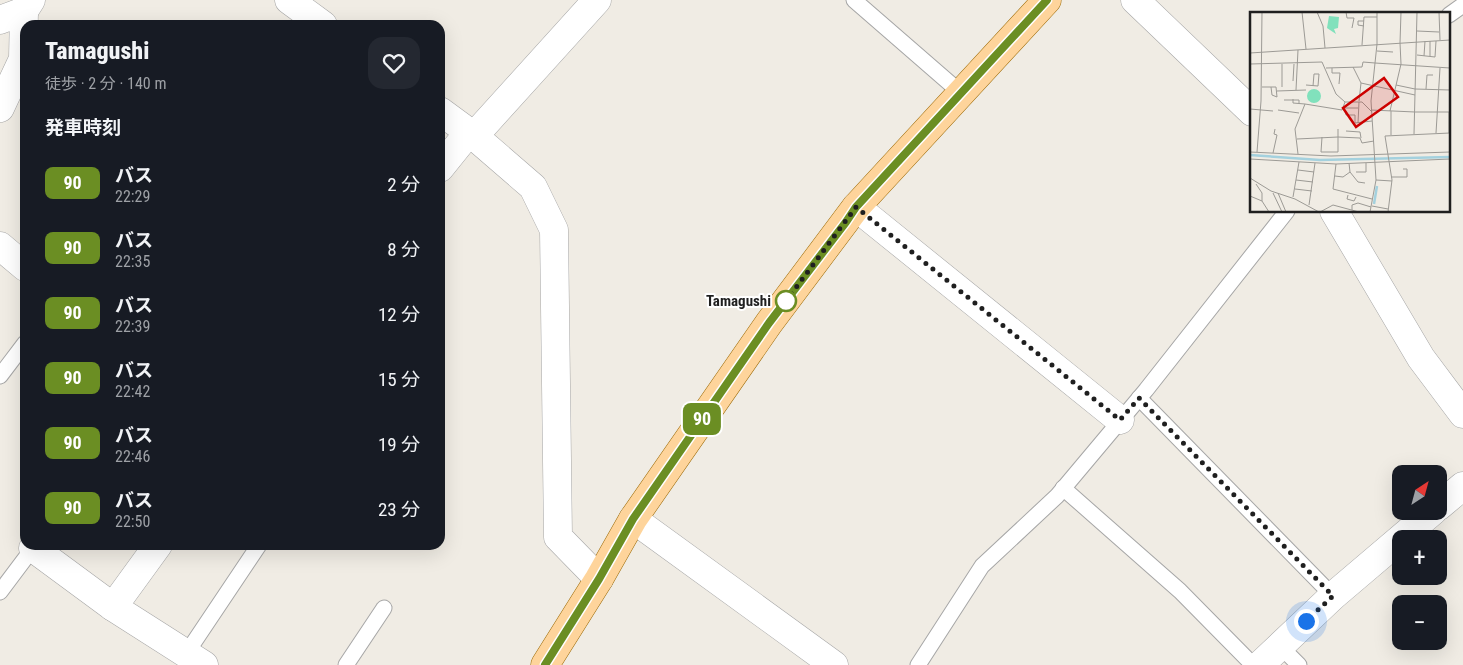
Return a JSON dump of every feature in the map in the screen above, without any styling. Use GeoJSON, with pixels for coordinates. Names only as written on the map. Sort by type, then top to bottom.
{"type":"FeatureCollection","features":[{"type":"Feature","properties":{"kind":"main road"},"geometry":{"type":"LineString","coordinates":[[545,665],[599,579],[633,519],[769,323],[856,207],[1047,0]]}},
{"type":"Feature","properties":{"kind":"street"},"geometry":{"type":"LineString","coordinates":[[289,0],[316,20]]}},
{"type":"Feature","properties":{"kind":"street"},"geometry":{"type":"LineString","coordinates":[[445,163],[596,0]]}},
{"type":"Feature","properties":{"kind":"street"},"geometry":{"type":"LineString","coordinates":[[1135,0],[1250,110]]}},
{"type":"Feature","properties":{"kind":"street"},"geometry":{"type":"LineString","coordinates":[[0,108],[20,66]]}},
{"type":"Feature","properties":{"kind":"street"},"geometry":{"type":"LineString","coordinates":[[445,115],[471,134],[533,187],[554,230],[558,537],[599,579]]}},
{"type":"Feature","properties":{"kind":"street"},"geometry":{"type":"LineString","coordinates":[[856,207],[1120,420]]}},
{"type":"Feature","properties":{"kind":"street"},"geometry":{"type":"LineString","coordinates":[[1335,212],[1421,358],[1463,414]]}},
{"type":"Feature","properties":{"kind":"street"},"geometry":{"type":"LineString","coordinates":[[0,246],[20,263]]}},
{"type":"Feature","properties":{"kind":"street"},"geometry":{"type":"LineString","coordinates":[[1448,498],[1463,486]]}},
{"type":"Feature","properties":{"kind":"street"},"geometry":{"type":"LineString","coordinates":[[633,519],[834,665]]}},
{"type":"Feature","properties":{"kind":"street"},"geometry":{"type":"LineString","coordinates":[[1260,665],[1333,596],[1422,520]]}},
{"type":"Feature","properties":{"kind":"street"},"geometry":{"type":"LineString","coordinates":[[38,550],[113,607],[195,659]]}},
{"type":"Feature","properties":{"kind":"street"},"geometry":{"type":"LineString","coordinates":[[113,607],[154,550]]}},
{"type":"Feature","properties":{"kind":"lane"},"geometry":{"type":"LineString","coordinates":[[854,0],[961,93]]}},
{"type":"Feature","properties":{"kind":"lane"},"geometry":{"type":"LineString","coordinates":[[1450,14],[1463,5]]}},
{"type":"Feature","properties":{"kind":"lane"},"geometry":{"type":"LineString","coordinates":[[918,665],[982,566],[1057,496],[1139,398],[1286,212]]}},
{"type":"Feature","properties":{"kind":"lane"},"geometry":{"type":"LineString","coordinates":[[0,376],[20,350]]}},
{"type":"Feature","properties":{"kind":"lane"},"geometry":{"type":"LineString","coordinates":[[1139,398],[1333,596]]}},
{"type":"Feature","properties":{"kind":"lane"},"geometry":{"type":"LineString","coordinates":[[1063,488],[1180,591],[1254,665]]}},
{"type":"Feature","properties":{"kind":"lane"},"geometry":{"type":"LineString","coordinates":[[0,592],[32,550]]}},
{"type":"Feature","properties":{"kind":"lane"},"geometry":{"type":"LineString","coordinates":[[195,659],[256,550]]}},
{"type":"Feature","properties":{"kind":"lane"},"geometry":{"type":"LineString","coordinates":[[346,665],[384,608]]}},
{"type":"Feature","properties":{"kind":"lane"},"geometry":{"type":"LineString","coordinates":[[1280,646],[1299,665]]}},
{"type":"Feature","properties":{"kind":"bus line","name":"90"},"geometry":{"type":"LineString","coordinates":[[545,665],[599,579],[633,519],[769,323],[856,207],[1047,0]]}},
{"type":"Feature","properties":{"kind":"place","name":"Tamagushi"},"geometry":{"type":"Point","coordinates":[786,301]}},
{"type":"Feature","properties":{"kind":"route"},"geometry":{"type":"LineString","coordinates":[[786,301],[856,207],[1120,420],[1139,398],[1333,596],[1306,621]]}}]}
